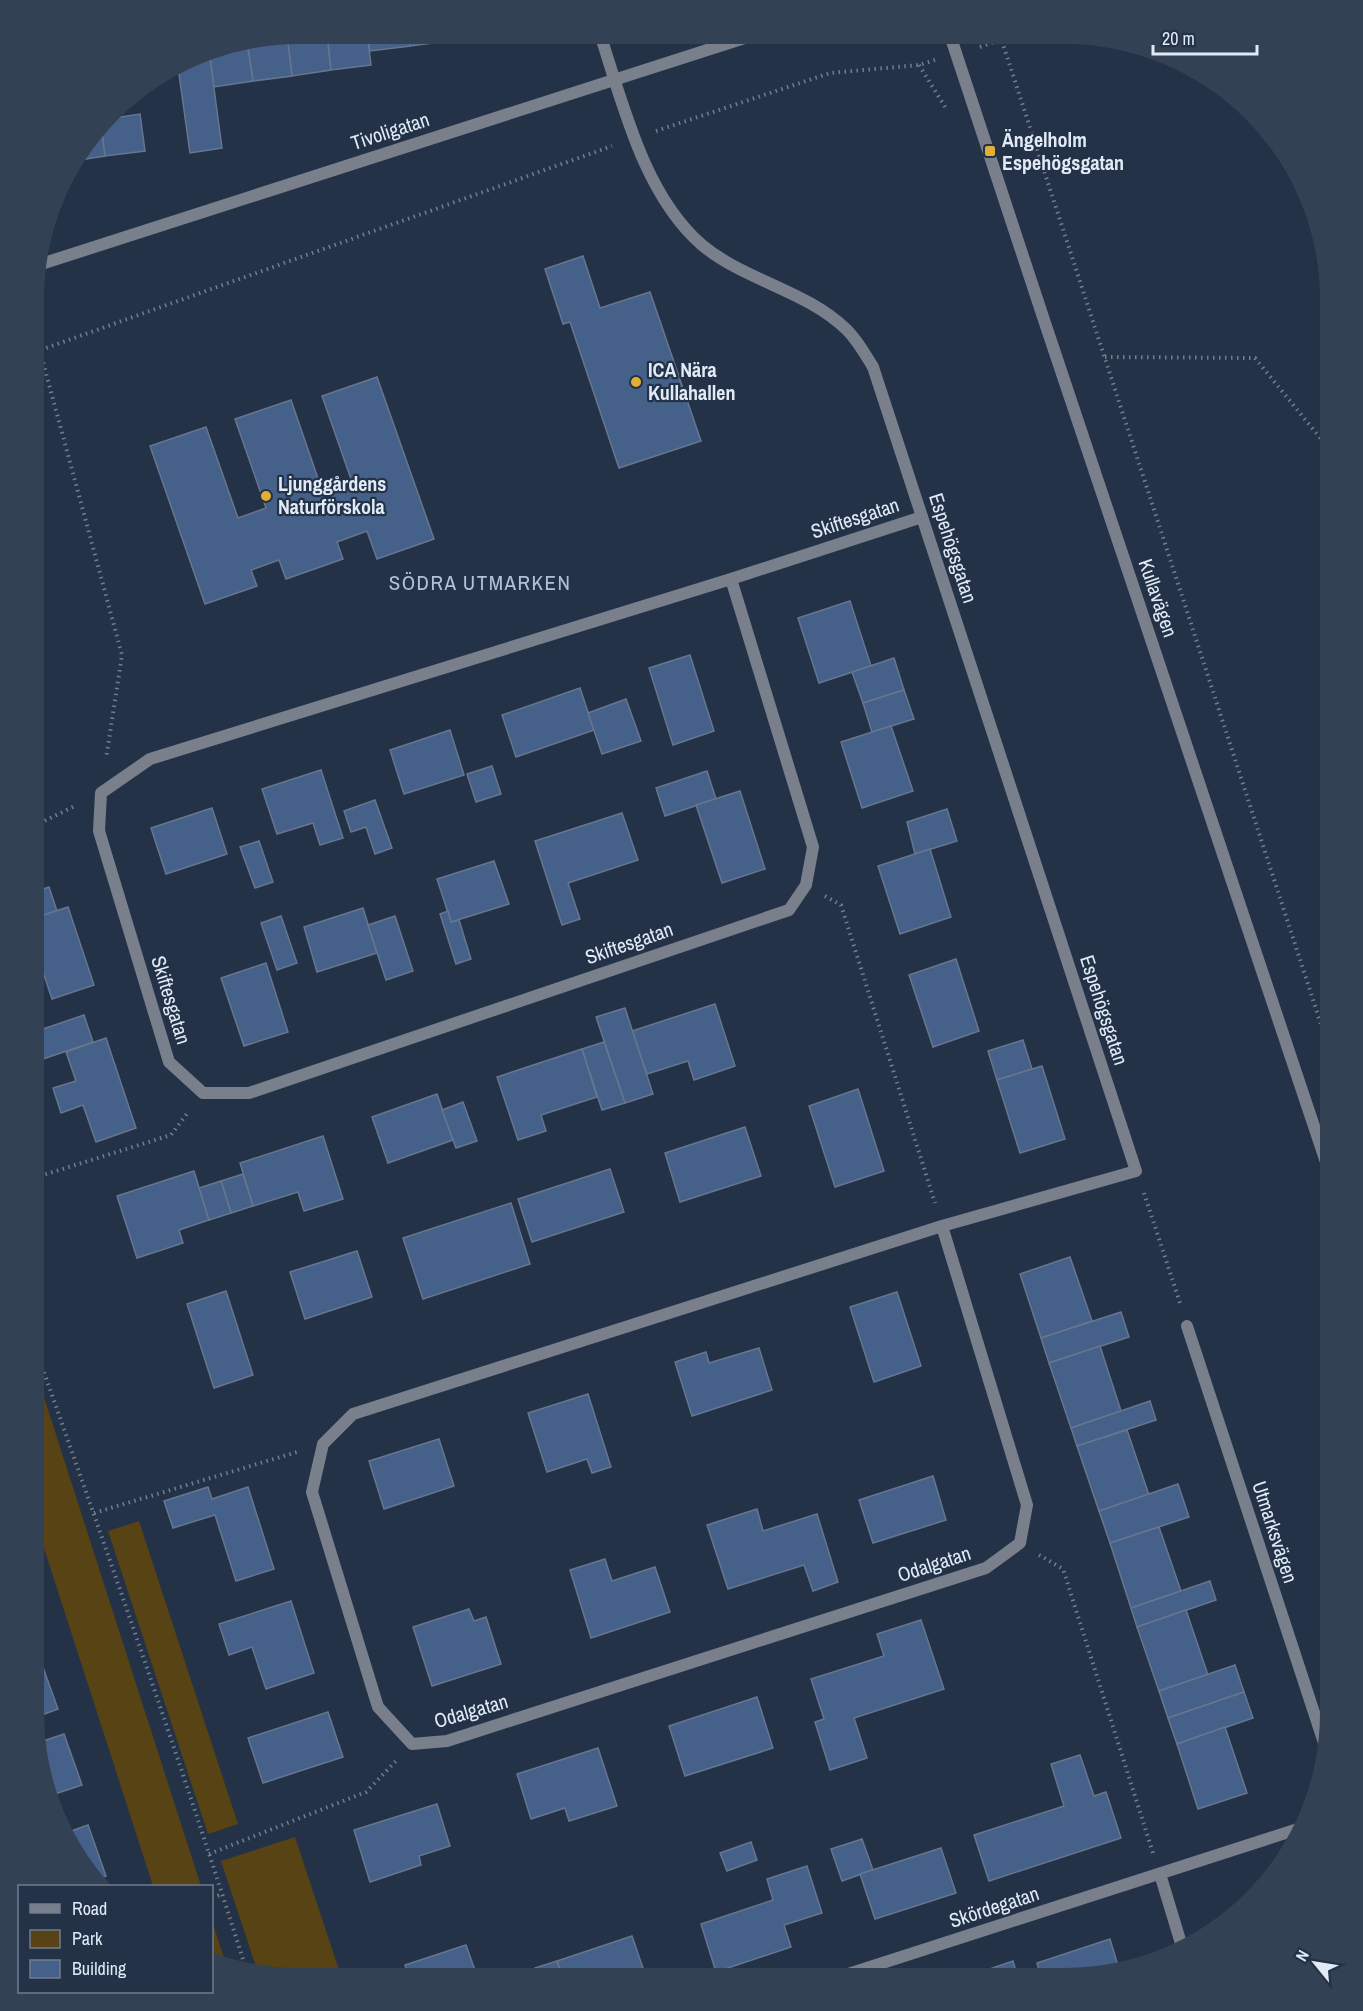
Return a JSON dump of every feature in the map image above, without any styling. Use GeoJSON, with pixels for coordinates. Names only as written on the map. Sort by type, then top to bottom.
{"type":"FeatureCollection","features":[{"type":"Feature","properties":{"kind":"street","name":"Espehögsgatan"},"geometry":{"type":"LineString","coordinates":[[603,44],[645,164],[678,218],[702,245],[737,268],[822,311],[848,331],[861,346],[873,367],[1136,1171]]}},
{"type":"Feature","properties":{"kind":"street","name":"Tivoligatan"},"geometry":{"type":"LineString","coordinates":[[46,262],[725,44]]}},
{"type":"Feature","properties":{"kind":"street","name":"Kullavägen"},"geometry":{"type":"LineString","coordinates":[[954,44],[1320,1144]]}},
{"type":"Feature","properties":{"kind":"street","name":"Skiftesgatan"},"geometry":{"type":"LineString","coordinates":[[731,579],[813,847],[806,885],[789,910],[249,1093],[203,1093],[169,1062],[99,831],[101,793],[150,759],[731,579],[922,517]]}},
{"type":"Feature","properties":{"kind":"street"},"geometry":{"type":"LineString","coordinates":[[323,1444],[353,1414],[942,1226],[1136,1171]]}},
{"type":"Feature","properties":{"kind":"street"},"geometry":{"type":"LineString","coordinates":[[942,1226],[1027,1505],[1020,1543]]}},
{"type":"Feature","properties":{"kind":"street","name":"Utmarksvägen"},"geometry":{"type":"LineString","coordinates":[[1187,1326],[1319,1728]]}},
{"type":"Feature","properties":{"kind":"street","name":"Odalgatan"},"geometry":{"type":"LineString","coordinates":[[323,1444],[312,1492],[378,1707],[412,1744],[447,1741],[986,1568],[1020,1543]]}},
{"type":"Feature","properties":{"kind":"street","name":"Skördegatan"},"geometry":{"type":"LineString","coordinates":[[870,1967],[1289,1832]]}},
{"type":"Feature","properties":{"kind":"street"},"geometry":{"type":"LineString","coordinates":[[1160,1874],[1180,1939]]}},
{"type":"Feature","properties":{"kind":"path"},"geometry":{"type":"LineString","coordinates":[[44,349],[635,138],[830,73],[919,65],[983,44]]}},
{"type":"Feature","properties":{"kind":"path"},"geometry":{"type":"LineString","coordinates":[[1003,44],[1320,1021]]}},
{"type":"Feature","properties":{"kind":"path"},"geometry":{"type":"LineString","coordinates":[[919,65],[952,119]]}},
{"type":"Feature","properties":{"kind":"path"},"geometry":{"type":"LineString","coordinates":[[1105,357],[1256,358],[1320,438]]}},
{"type":"Feature","properties":{"kind":"path"},"geometry":{"type":"LineString","coordinates":[[44,376],[122,656],[101,793],[44,821]]}},
{"type":"Feature","properties":{"kind":"path"},"geometry":{"type":"LineString","coordinates":[[806,885],[841,905],[942,1226]]}},
{"type":"Feature","properties":{"kind":"path"},"geometry":{"type":"LineString","coordinates":[[44,1175],[171,1135],[203,1093]]}},
{"type":"Feature","properties":{"kind":"path"},"geometry":{"type":"LineString","coordinates":[[1136,1171],[1187,1326]]}},
{"type":"Feature","properties":{"kind":"path"},"geometry":{"type":"LineString","coordinates":[[44,1372],[94,1513],[244,1962]]}},
{"type":"Feature","properties":{"kind":"path"},"geometry":{"type":"LineString","coordinates":[[94,1513],[323,1444]]}},
{"type":"Feature","properties":{"kind":"path"},"geometry":{"type":"LineString","coordinates":[[1020,1543],[1063,1569],[1160,1874]]}},
{"type":"Feature","properties":{"kind":"path"},"geometry":{"type":"LineString","coordinates":[[209,1854],[366,1791],[412,1744]]}},
{"type":"Feature","properties":{"kind":"path"},"geometry":{"type":"LineString","coordinates":[[213,1898],[222,1894]]}},
{"type":"Feature","properties":{"kind":"green space"},"geometry":{"type":"Polygon","coordinates":[[[44,1397],[201,1885],[153,1885],[44,1548],[44,1397]]]}},
{"type":"Feature","properties":{"kind":"green space"},"geometry":{"type":"Polygon","coordinates":[[[139,1521],[238,1824],[208,1834],[108,1531],[139,1521]]]}},
{"type":"Feature","properties":{"kind":"green space"},"geometry":{"type":"Polygon","coordinates":[[[295,1837],[338,1967],[282,1967],[255,1964],[221,1861],[295,1837]]]}},
{"type":"Feature","properties":{"kind":"green space"},"geometry":{"type":"Polygon","coordinates":[[[213,1924],[223,1956],[213,1952],[213,1924]]]}},
{"type":"Feature","properties":{"kind":"building"},"geometry":{"type":"Polygon","coordinates":[[[288,44],[328,44],[331,70],[292,76],[288,44]]]}},
{"type":"Feature","properties":{"kind":"building"},"geometry":{"type":"Polygon","coordinates":[[[288,44],[292,76],[253,81],[248,48],[288,44]]]}},
{"type":"Feature","properties":{"kind":"building"},"geometry":{"type":"Polygon","coordinates":[[[328,44],[368,44],[371,65],[331,70],[328,44]]]}},
{"type":"Feature","properties":{"kind":"building"},"geometry":{"type":"Polygon","coordinates":[[[369,44],[410,44],[410,46],[370,51],[369,44]]]}},
{"type":"Feature","properties":{"kind":"building"},"geometry":{"type":"Polygon","coordinates":[[[248,48],[253,81],[214,87],[210,60],[248,48]]]}},
{"type":"Feature","properties":{"kind":"building"},"geometry":{"type":"Polygon","coordinates":[[[210,60],[222,148],[190,153],[179,74],[210,60]]]}},
{"type":"Feature","properties":{"kind":"building"},"geometry":{"type":"Polygon","coordinates":[[[140,114],[145,151],[105,156],[102,136],[119,117],[140,114]]]}},
{"type":"Feature","properties":{"kind":"building"},"geometry":{"type":"Polygon","coordinates":[[[102,136],[105,156],[86,159],[102,136]]]}},
{"type":"Feature","properties":{"kind":"building","name":"ICA Nära Kullahallen"},"geometry":{"type":"Polygon","coordinates":[[[583,256],[600,308],[650,292],[701,441],[619,468],[570,322],[563,324],[545,269],[583,256]]]}},
{"type":"Feature","properties":{"kind":"building"},"geometry":{"type":"Polygon","coordinates":[[[377,377],[434,539],[377,559],[367,531],[337,542],[343,559],[286,579],[279,560],[251,570],[257,586],[205,604],[150,446],[206,427],[238,518],[266,508],[235,419],[291,400],[323,493],[352,482],[322,396],[377,377]]]}},
{"type":"Feature","properties":{"kind":"building"},"geometry":{"type":"Polygon","coordinates":[[[850,601],[871,666],[819,683],[798,618],[850,601]]]}},
{"type":"Feature","properties":{"kind":"building"},"geometry":{"type":"Polygon","coordinates":[[[690,655],[714,731],[673,745],[649,668],[690,655]]]}},
{"type":"Feature","properties":{"kind":"building"},"geometry":{"type":"Polygon","coordinates":[[[894,658],[904,690],[863,703],[852,672],[894,658]]]}},
{"type":"Feature","properties":{"kind":"building"},"geometry":{"type":"Polygon","coordinates":[[[580,688],[594,730],[516,757],[502,715],[580,688]]]}},
{"type":"Feature","properties":{"kind":"building"},"geometry":{"type":"Polygon","coordinates":[[[904,690],[914,719],[872,732],[863,703],[904,690]]]}},
{"type":"Feature","properties":{"kind":"building"},"geometry":{"type":"Polygon","coordinates":[[[626,699],[641,741],[602,754],[588,713],[626,699]]]}},
{"type":"Feature","properties":{"kind":"building"},"geometry":{"type":"Polygon","coordinates":[[[891,726],[913,791],[862,808],[841,742],[891,726]]]}},
{"type":"Feature","properties":{"kind":"building"},"geometry":{"type":"Polygon","coordinates":[[[450,730],[464,775],[404,794],[390,750],[450,730]]]}},
{"type":"Feature","properties":{"kind":"building"},"geometry":{"type":"Polygon","coordinates":[[[492,766],[501,794],[476,802],[467,774],[492,766]]]}},
{"type":"Feature","properties":{"kind":"building"},"geometry":{"type":"Polygon","coordinates":[[[321,770],[343,838],[320,845],[313,823],[277,834],[262,789],[321,770]]]}},
{"type":"Feature","properties":{"kind":"building"},"geometry":{"type":"Polygon","coordinates":[[[707,771],[716,799],[665,816],[656,788],[707,771]]]}},
{"type":"Feature","properties":{"kind":"building"},"geometry":{"type":"Polygon","coordinates":[[[740,791],[765,869],[722,883],[696,805],[740,791]]]}},
{"type":"Feature","properties":{"kind":"building"},"geometry":{"type":"Polygon","coordinates":[[[375,800],[392,848],[375,854],[366,827],[351,832],[344,811],[375,800]]]}},
{"type":"Feature","properties":{"kind":"building"},"geometry":{"type":"Polygon","coordinates":[[[212,808],[227,854],[166,874],[151,828],[212,808]]]}},
{"type":"Feature","properties":{"kind":"building"},"geometry":{"type":"Polygon","coordinates":[[[947,809],[957,841],[915,854],[907,822],[947,809]]]}},
{"type":"Feature","properties":{"kind":"building"},"geometry":{"type":"Polygon","coordinates":[[[622,813],[638,860],[568,883],[580,919],[562,925],[535,841],[622,813]]]}},
{"type":"Feature","properties":{"kind":"building"},"geometry":{"type":"Polygon","coordinates":[[[259,841],[273,882],[255,888],[240,847],[259,841]]]}},
{"type":"Feature","properties":{"kind":"building"},"geometry":{"type":"Polygon","coordinates":[[[930,849],[951,917],[900,934],[878,866],[930,849]]]}},
{"type":"Feature","properties":{"kind":"building"},"geometry":{"type":"Polygon","coordinates":[[[494,861],[509,904],[451,922],[437,879],[494,861]]]}},
{"type":"Feature","properties":{"kind":"building"},"geometry":{"type":"Polygon","coordinates":[[[49,887],[57,911],[44,915],[44,889],[49,887]]]}},
{"type":"Feature","properties":{"kind":"building"},"geometry":{"type":"Polygon","coordinates":[[[68,907],[94,985],[52,999],[44,975],[44,915],[68,907]]]}},
{"type":"Feature","properties":{"kind":"building"},"geometry":{"type":"Polygon","coordinates":[[[363,908],[377,953],[317,972],[304,927],[363,908]]]}},
{"type":"Feature","properties":{"kind":"building"},"geometry":{"type":"Polygon","coordinates":[[[448,911],[451,922],[459,920],[471,959],[456,964],[440,914],[448,911]]]}},
{"type":"Feature","properties":{"kind":"building"},"geometry":{"type":"Polygon","coordinates":[[[281,916],[297,963],[277,970],[261,923],[281,916]]]}},
{"type":"Feature","properties":{"kind":"building"},"geometry":{"type":"Polygon","coordinates":[[[395,916],[413,971],[386,980],[368,925],[395,916]]]}},
{"type":"Feature","properties":{"kind":"building"},"geometry":{"type":"Polygon","coordinates":[[[956,959],[979,1031],[933,1047],[909,975],[956,959]]]}},
{"type":"Feature","properties":{"kind":"building"},"geometry":{"type":"Polygon","coordinates":[[[266,963],[288,1032],[244,1046],[221,978],[266,963]]]}},
{"type":"Feature","properties":{"kind":"building"},"geometry":{"type":"Polygon","coordinates":[[[715,1004],[735,1066],[694,1080],[688,1061],[647,1074],[632,1031],[715,1004]]]}},
{"type":"Feature","properties":{"kind":"building"},"geometry":{"type":"Polygon","coordinates":[[[625,1008],[653,1094],[625,1103],[596,1017],[625,1008]]]}},
{"type":"Feature","properties":{"kind":"building"},"geometry":{"type":"Polygon","coordinates":[[[84,1015],[93,1042],[44,1059],[44,1029],[84,1015]]]}},
{"type":"Feature","properties":{"kind":"building"},"geometry":{"type":"Polygon","coordinates":[[[106,1038],[136,1128],[96,1142],[83,1105],[61,1113],[53,1088],[76,1081],[66,1052],[106,1038]]]}},
{"type":"Feature","properties":{"kind":"building"},"geometry":{"type":"Polygon","coordinates":[[[1023,1040],[1032,1069],[997,1080],[988,1051],[1023,1040]]]}},
{"type":"Feature","properties":{"kind":"building"},"geometry":{"type":"Polygon","coordinates":[[[604,1042],[625,1103],[602,1110],[582,1049],[604,1042]]]}},
{"type":"Feature","properties":{"kind":"building"},"geometry":{"type":"Polygon","coordinates":[[[582,1049],[597,1097],[541,1115],[546,1131],[518,1140],[497,1077],[582,1049]]]}},
{"type":"Feature","properties":{"kind":"building"},"geometry":{"type":"Polygon","coordinates":[[[1042,1066],[1065,1139],[1020,1153],[997,1080],[1042,1066]]]}},
{"type":"Feature","properties":{"kind":"building"},"geometry":{"type":"Polygon","coordinates":[[[858,1089],[884,1171],[835,1187],[809,1106],[858,1089]]]}},
{"type":"Feature","properties":{"kind":"building"},"geometry":{"type":"Polygon","coordinates":[[[437,1094],[453,1140],[388,1163],[372,1117],[437,1094]]]}},
{"type":"Feature","properties":{"kind":"building"},"geometry":{"type":"Polygon","coordinates":[[[463,1102],[477,1141],[456,1148],[442,1110],[463,1102]]]}},
{"type":"Feature","properties":{"kind":"building"},"geometry":{"type":"Polygon","coordinates":[[[745,1127],[761,1176],[680,1202],[665,1153],[745,1127]]]}},
{"type":"Feature","properties":{"kind":"building"},"geometry":{"type":"Polygon","coordinates":[[[323,1136],[343,1199],[304,1211],[298,1192],[253,1206],[240,1163],[323,1136]]]}},
{"type":"Feature","properties":{"kind":"building"},"geometry":{"type":"Polygon","coordinates":[[[610,1169],[624,1212],[532,1242],[518,1199],[610,1169]]]}},
{"type":"Feature","properties":{"kind":"building"},"geometry":{"type":"Polygon","coordinates":[[[194,1171],[209,1220],[179,1230],[183,1243],[137,1258],[117,1196],[194,1171]]]}},
{"type":"Feature","properties":{"kind":"building"},"geometry":{"type":"Polygon","coordinates":[[[243,1174],[253,1206],[231,1213],[221,1181],[243,1174]]]}},
{"type":"Feature","properties":{"kind":"building"},"geometry":{"type":"Polygon","coordinates":[[[221,1181],[231,1213],[209,1220],[199,1188],[221,1181]]]}},
{"type":"Feature","properties":{"kind":"building"},"geometry":{"type":"Polygon","coordinates":[[[511,1203],[530,1264],[423,1299],[403,1238],[511,1203]]]}},
{"type":"Feature","properties":{"kind":"building"},"geometry":{"type":"Polygon","coordinates":[[[357,1251],[372,1297],[305,1319],[290,1272],[357,1251]]]}},
{"type":"Feature","properties":{"kind":"building"},"geometry":{"type":"Polygon","coordinates":[[[1070,1257],[1092,1321],[1041,1338],[1020,1274],[1070,1257]]]}},
{"type":"Feature","properties":{"kind":"building"},"geometry":{"type":"Polygon","coordinates":[[[226,1291],[253,1375],[214,1388],[187,1304],[226,1291]]]}},
{"type":"Feature","properties":{"kind":"building"},"geometry":{"type":"Polygon","coordinates":[[[897,1292],[921,1366],[874,1382],[850,1307],[897,1292]]]}},
{"type":"Feature","properties":{"kind":"building"},"geometry":{"type":"Polygon","coordinates":[[[1121,1312],[1129,1337],[1049,1363],[1041,1338],[1121,1312]]]}},
{"type":"Feature","properties":{"kind":"building"},"geometry":{"type":"Polygon","coordinates":[[[1100,1346],[1121,1411],[1071,1428],[1049,1363],[1100,1346]]]}},
{"type":"Feature","properties":{"kind":"building"},"geometry":{"type":"Polygon","coordinates":[[[759,1348],[772,1390],[692,1416],[675,1362],[706,1352],[709,1363],[759,1348]]]}},
{"type":"Feature","properties":{"kind":"building"},"geometry":{"type":"Polygon","coordinates":[[[588,1394],[611,1467],[592,1473],[587,1459],[547,1472],[528,1413],[588,1394]]]}},
{"type":"Feature","properties":{"kind":"building"},"geometry":{"type":"Polygon","coordinates":[[[1150,1401],[1156,1420],[1077,1446],[1071,1428],[1150,1401]]]}},
{"type":"Feature","properties":{"kind":"building"},"geometry":{"type":"Polygon","coordinates":[[[1127,1430],[1149,1495],[1099,1511],[1077,1446],[1127,1430]]]}},
{"type":"Feature","properties":{"kind":"building"},"geometry":{"type":"Polygon","coordinates":[[[439,1439],[454,1486],[384,1509],[369,1461],[439,1439]]]}},
{"type":"Feature","properties":{"kind":"building"},"geometry":{"type":"Polygon","coordinates":[[[933,1476],[946,1520],[873,1543],[859,1500],[933,1476]]]}},
{"type":"Feature","properties":{"kind":"building"},"geometry":{"type":"Polygon","coordinates":[[[1178,1484],[1189,1517],[1110,1543],[1099,1511],[1178,1484]]]}},
{"type":"Feature","properties":{"kind":"building"},"geometry":{"type":"Polygon","coordinates":[[[208,1487],[212,1499],[248,1487],[274,1569],[236,1581],[215,1515],[173,1528],[164,1501],[208,1487]]]}},
{"type":"Feature","properties":{"kind":"building"},"geometry":{"type":"Polygon","coordinates":[[[757,1509],[763,1531],[817,1514],[838,1582],[813,1591],[804,1565],[728,1589],[707,1525],[757,1509]]]}},
{"type":"Feature","properties":{"kind":"building"},"geometry":{"type":"Polygon","coordinates":[[[1159,1527],[1181,1591],[1131,1608],[1110,1543],[1159,1527]]]}},
{"type":"Feature","properties":{"kind":"building"},"geometry":{"type":"Polygon","coordinates":[[[605,1559],[612,1581],[655,1567],[670,1612],[591,1638],[570,1570],[605,1559]]]}},
{"type":"Feature","properties":{"kind":"building"},"geometry":{"type":"Polygon","coordinates":[[[1210,1581],[1216,1600],[1137,1627],[1131,1608],[1210,1581]]]}},
{"type":"Feature","properties":{"kind":"building"},"geometry":{"type":"Polygon","coordinates":[[[291,1601],[314,1673],[266,1689],[252,1647],[229,1655],[219,1624],[291,1601]]]}},
{"type":"Feature","properties":{"kind":"building"},"geometry":{"type":"Polygon","coordinates":[[[469,1609],[474,1621],[486,1617],[501,1664],[432,1686],[413,1627],[469,1609]]]}},
{"type":"Feature","properties":{"kind":"building"},"geometry":{"type":"Polygon","coordinates":[[[1186,1610],[1208,1675],[1159,1691],[1137,1627],[1186,1610]]]}},
{"type":"Feature","properties":{"kind":"building"},"geometry":{"type":"Polygon","coordinates":[[[921,1620],[944,1689],[854,1718],[867,1758],[830,1770],[815,1722],[824,1719],[811,1679],[884,1656],[877,1634],[921,1620]]]}},
{"type":"Feature","properties":{"kind":"building"},"geometry":{"type":"Polygon","coordinates":[[[1235,1665],[1244,1692],[1168,1718],[1159,1691],[1235,1665]]]}},
{"type":"Feature","properties":{"kind":"building"},"geometry":{"type":"Polygon","coordinates":[[[44,1670],[58,1709],[44,1714],[44,1670]]]}},
{"type":"Feature","properties":{"kind":"building"},"geometry":{"type":"Polygon","coordinates":[[[1244,1692],[1253,1718],[1177,1744],[1168,1718],[1244,1692]]]}},
{"type":"Feature","properties":{"kind":"building"},"geometry":{"type":"Polygon","coordinates":[[[757,1697],[773,1748],[685,1776],[669,1726],[757,1697]]]}},
{"type":"Feature","properties":{"kind":"building"},"geometry":{"type":"Polygon","coordinates":[[[328,1712],[343,1757],[263,1783],[248,1738],[328,1712]]]}},
{"type":"Feature","properties":{"kind":"building"},"geometry":{"type":"Polygon","coordinates":[[[1225,1727],[1247,1793],[1198,1809],[1177,1744],[1225,1727]]]}},
{"type":"Feature","properties":{"kind":"building"},"geometry":{"type":"Polygon","coordinates":[[[64,1734],[82,1785],[57,1793],[48,1762],[45,1740],[64,1734]]]}},
{"type":"Feature","properties":{"kind":"building"},"geometry":{"type":"Polygon","coordinates":[[[598,1748],[617,1806],[569,1821],[565,1808],[531,1819],[517,1774],[598,1748]]]}},
{"type":"Feature","properties":{"kind":"building"},"geometry":{"type":"Polygon","coordinates":[[[1080,1755],[1094,1796],[1106,1792],[1121,1838],[989,1881],[974,1835],[1064,1806],[1051,1764],[1080,1755]]]}},
{"type":"Feature","properties":{"kind":"building"},"geometry":{"type":"Polygon","coordinates":[[[437,1804],[450,1846],[419,1856],[421,1865],[370,1882],[354,1830],[437,1804]]]}},
{"type":"Feature","properties":{"kind":"building"},"geometry":{"type":"Polygon","coordinates":[[[88,1825],[106,1876],[103,1877],[96,1868],[73,1830],[88,1825]]]}},
{"type":"Feature","properties":{"kind":"building"},"geometry":{"type":"Polygon","coordinates":[[[862,1839],[873,1870],[842,1881],[831,1849],[862,1839]]]}},
{"type":"Feature","properties":{"kind":"building"},"geometry":{"type":"Polygon","coordinates":[[[751,1842],[757,1860],[727,1871],[720,1853],[751,1842]]]}},
{"type":"Feature","properties":{"kind":"building"},"geometry":{"type":"Polygon","coordinates":[[[941,1848],[956,1893],[875,1919],[860,1874],[941,1848]]]}},
{"type":"Feature","properties":{"kind":"building"},"geometry":{"type":"Polygon","coordinates":[[[807,1866],[822,1913],[784,1925],[791,1947],[731,1967],[714,1967],[701,1924],[773,1900],[767,1879],[807,1866]]]}},
{"type":"Feature","properties":{"kind":"building"},"geometry":{"type":"Polygon","coordinates":[[[632,1936],[643,1967],[559,1967],[557,1961],[632,1936]]]}},
{"type":"Feature","properties":{"kind":"building"},"geometry":{"type":"Polygon","coordinates":[[[1110,1939],[1117,1962],[1081,1967],[1038,1967],[1037,1963],[1110,1939]]]}},
{"type":"Feature","properties":{"kind":"building"},"geometry":{"type":"Polygon","coordinates":[[[466,1945],[474,1967],[406,1967],[405,1965],[466,1945]]]}},
{"type":"Feature","properties":{"kind":"building"},"geometry":{"type":"Polygon","coordinates":[[[557,1961],[559,1967],[538,1967],[557,1961]]]}},
{"type":"Feature","properties":{"kind":"building"},"geometry":{"type":"Polygon","coordinates":[[[1013,1961],[1015,1967],[996,1967],[1013,1961]]]}},
{"type":"Feature","properties":{"kind":"place","name":"Ängelholm Espehögsgatan"},"geometry":{"type":"Point","coordinates":[990,151]}},
{"type":"Feature","properties":{"kind":"place","name":"ICA Nära Kullahallen"},"geometry":{"type":"Point","coordinates":[636,382]}},
{"type":"Feature","properties":{"kind":"place","name":"Ljunggårdens Naturförskola"},"geometry":{"type":"Point","coordinates":[266,496]}},
{"type":"Feature","properties":{"kind":"district","name":"SÖDRA UTMARKEN"},"geometry":{"type":"Point","coordinates":[480,583]}}]}
